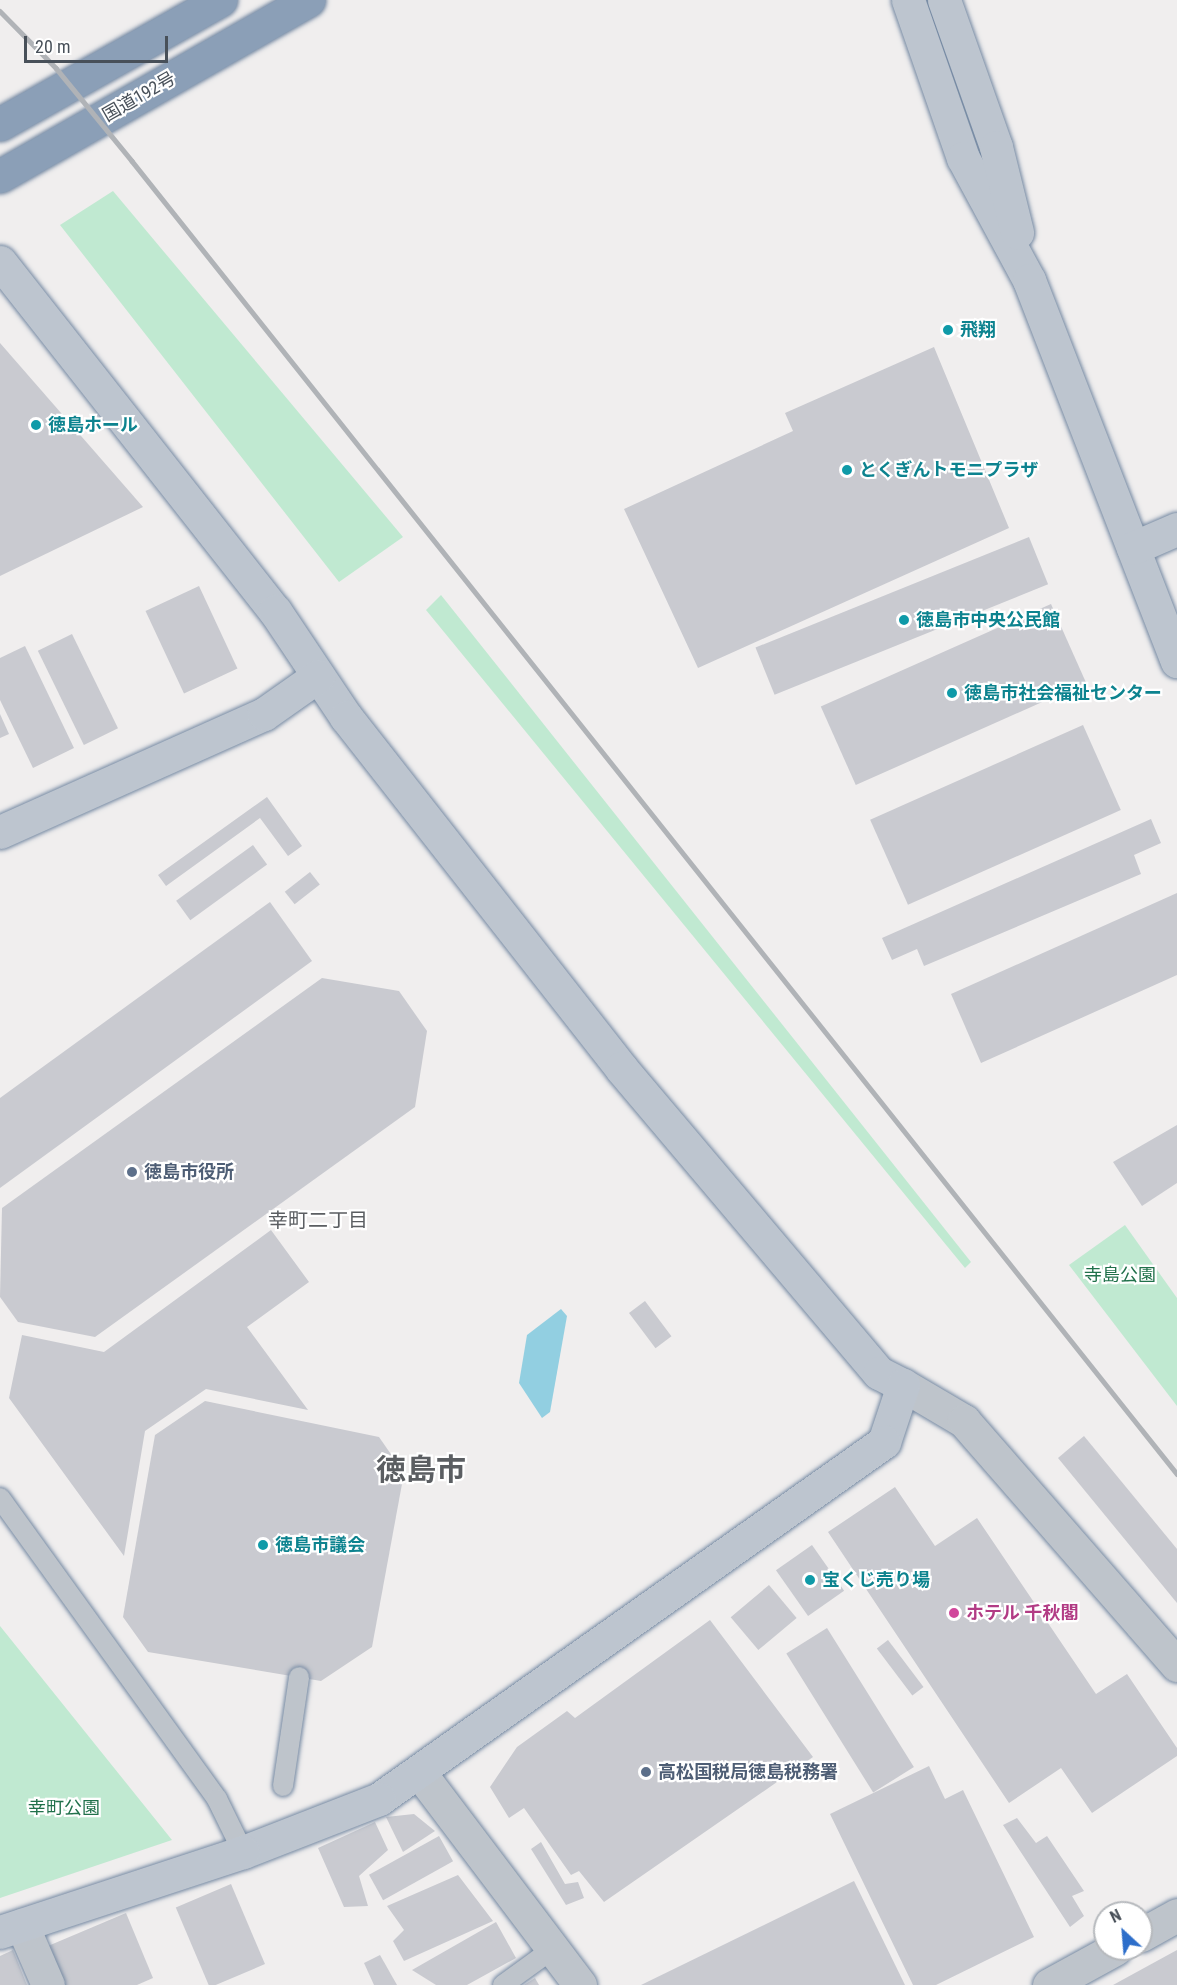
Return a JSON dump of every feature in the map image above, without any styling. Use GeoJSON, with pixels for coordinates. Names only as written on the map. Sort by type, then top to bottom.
{"type":"FeatureCollection","features":[{"type":"Feature","properties":{"kind":"highway"},"geometry":{"type":"LineString","coordinates":[[0,124],[220,0]]}},
{"type":"Feature","properties":{"kind":"highway","name":"国道192号"},"geometry":{"type":"LineString","coordinates":[[0,176],[308,0]]}},
{"type":"Feature","properties":{"kind":"street"},"geometry":{"type":"LineString","coordinates":[[908,0],[963,158],[1029,280],[1177,661]]}},
{"type":"Feature","properties":{"kind":"street"},"geometry":{"type":"LineString","coordinates":[[944,0],[996,147],[1029,280]]}},
{"type":"Feature","properties":{"kind":"street"},"geometry":{"type":"LineString","coordinates":[[0,262],[275,611],[318,676],[621,1068],[879,1373],[964,1421],[1177,1665]]}},
{"type":"Feature","properties":{"kind":"street"},"geometry":{"type":"LineString","coordinates":[[1133,548],[1177,529]]}},
{"type":"Feature","properties":{"kind":"street"},"geometry":{"type":"LineString","coordinates":[[0,832],[264,714],[318,676]]}},
{"type":"Feature","properties":{"kind":"street"},"geometry":{"type":"LineString","coordinates":[[48,1985],[11,1928],[243,1852],[356,1810],[418,1772],[884,1442],[903,1385]]}},
{"type":"Feature","properties":{"kind":"street"},"geometry":{"type":"LineString","coordinates":[[418,1772],[580,1985]]}},
{"type":"Feature","properties":{"kind":"street"},"geometry":{"type":"LineString","coordinates":[[1153,1928],[1177,1915]]}},
{"type":"Feature","properties":{"kind":"street"},"geometry":{"type":"LineString","coordinates":[[1049,1985],[1093,1961]]}},
{"type":"Feature","properties":{"kind":"lane"},"geometry":{"type":"LineString","coordinates":[[0,1498],[217,1798],[243,1852]]}},
{"type":"Feature","properties":{"kind":"lane"},"geometry":{"type":"LineString","coordinates":[[283,1786],[299,1677]]}},
{"type":"Feature","properties":{"kind":"lane"},"geometry":{"type":"LineString","coordinates":[[503,1985],[554,1948]]}},
{"type":"Feature","properties":{"kind":"green space"},"geometry":{"type":"Polygon","coordinates":[[[113,191],[403,537],[339,582],[60,225],[113,191]]]}},
{"type":"Feature","properties":{"kind":"green space"},"geometry":{"type":"Polygon","coordinates":[[[441,595],[971,1262],[965,1268],[426,610],[441,595]]]}},
{"type":"Feature","properties":{"kind":"green space","name":"寺島公園"},"geometry":{"type":"Polygon","coordinates":[[[1125,1225],[1177,1298],[1177,1406],[1069,1265],[1125,1225]]]}},
{"type":"Feature","properties":{"kind":"green space","name":"幸町公園"},"geometry":{"type":"Polygon","coordinates":[[[0,1626],[172,1840],[0,1898],[0,1626]]]}},
{"type":"Feature","properties":{"kind":"water"},"geometry":{"type":"Polygon","coordinates":[[[561,1309],[567,1316],[550,1412],[542,1418],[519,1383],[527,1335],[561,1309]]]}},
{"type":"Feature","properties":{"kind":"building","name":"徳島ホール"},"geometry":{"type":"Polygon","coordinates":[[[0,343],[143,507],[0,576],[0,343]]]}},
{"type":"Feature","properties":{"kind":"building","name":"とくぎんトモニプラザ"},"geometry":{"type":"Polygon","coordinates":[[[934,347],[1009,528],[698,668],[624,509],[793,431],[785,413],[934,347]]]}},
{"type":"Feature","properties":{"kind":"building","name":"徳島市中央公民館"},"geometry":{"type":"Polygon","coordinates":[[[1029,537],[1048,584],[775,695],[755,648],[1029,537]]]}},
{"type":"Feature","properties":{"kind":"building"},"geometry":{"type":"Polygon","coordinates":[[[199,586],[237,668],[184,693],[146,611],[199,586]]]}},
{"type":"Feature","properties":{"kind":"building","name":"徳島市社会福祉センター"},"geometry":{"type":"Polygon","coordinates":[[[1051,604],[1086,683],[856,785],[821,706],[1051,604]]]}},
{"type":"Feature","properties":{"kind":"building"},"geometry":{"type":"Polygon","coordinates":[[[72,634],[118,728],[84,745],[38,651],[72,634]]]}},
{"type":"Feature","properties":{"kind":"building"},"geometry":{"type":"Polygon","coordinates":[[[25,646],[74,748],[33,768],[0,700],[0,658],[25,646]]]}},
{"type":"Feature","properties":{"kind":"building"},"geometry":{"type":"Polygon","coordinates":[[[0,714],[9,734],[0,738],[0,714]]]}},
{"type":"Feature","properties":{"kind":"building"},"geometry":{"type":"Polygon","coordinates":[[[1083,725],[1121,810],[908,905],[870,820],[1083,725]]]}},
{"type":"Feature","properties":{"kind":"building"},"geometry":{"type":"Polygon","coordinates":[[[267,797],[302,846],[288,856],[260,818],[166,886],[158,875],[267,797]]]}},
{"type":"Feature","properties":{"kind":"building"},"geometry":{"type":"Polygon","coordinates":[[[1151,819],[1161,843],[1134,855],[1141,874],[924,966],[917,949],[892,960],[882,938],[1151,819]]]}},
{"type":"Feature","properties":{"kind":"building"},"geometry":{"type":"Polygon","coordinates":[[[253,845],[267,864],[190,920],[176,901],[253,845]]]}},
{"type":"Feature","properties":{"kind":"building"},"geometry":{"type":"Polygon","coordinates":[[[310,872],[320,885],[295,904],[285,892],[310,872]]]}},
{"type":"Feature","properties":{"kind":"building"},"geometry":{"type":"Polygon","coordinates":[[[1177,893],[1177,975],[981,1063],[951,994],[1177,893]]]}},
{"type":"Feature","properties":{"kind":"building"},"geometry":{"type":"Polygon","coordinates":[[[270,902],[312,961],[0,1188],[0,1098],[270,902]]]}},
{"type":"Feature","properties":{"kind":"building","name":"徳島市役所"},"geometry":{"type":"Polygon","coordinates":[[[322,978],[399,991],[427,1031],[415,1107],[95,1337],[18,1322],[0,1297],[2,1208],[322,978]]]}},
{"type":"Feature","properties":{"kind":"building"},"geometry":{"type":"Polygon","coordinates":[[[1177,1125],[1177,1183],[1142,1206],[1113,1162],[1177,1125]]]}},
{"type":"Feature","properties":{"kind":"building"},"geometry":{"type":"Polygon","coordinates":[[[271,1230],[309,1282],[247,1327],[308,1410],[206,1389],[145,1431],[124,1556],[9,1398],[22,1335],[104,1352],[271,1230]]]}},
{"type":"Feature","properties":{"kind":"building"},"geometry":{"type":"Polygon","coordinates":[[[645,1301],[671,1336],[656,1348],[629,1313],[645,1301]]]}},
{"type":"Feature","properties":{"kind":"building","name":"徳島市議会"},"geometry":{"type":"Polygon","coordinates":[[[205,1401],[379,1437],[404,1473],[372,1647],[321,1681],[148,1652],[123,1617],[155,1435],[205,1401]]]}},
{"type":"Feature","properties":{"kind":"building"},"geometry":{"type":"Polygon","coordinates":[[[1084,1436],[1177,1549],[1177,1603],[1058,1458],[1084,1436]]]}},
{"type":"Feature","properties":{"kind":"building"},"geometry":{"type":"Polygon","coordinates":[[[895,1487],[935,1546],[977,1518],[1096,1694],[1127,1674],[1177,1748],[1177,1756],[1092,1813],[1061,1768],[1009,1803],[828,1532],[895,1487]]]}},
{"type":"Feature","properties":{"kind":"building","name":"宝くじ売り場"},"geometry":{"type":"Polygon","coordinates":[[[812,1545],[844,1591],[808,1616],[776,1570],[812,1545]]]}},
{"type":"Feature","properties":{"kind":"building"},"geometry":{"type":"Polygon","coordinates":[[[769,1585],[797,1618],[758,1650],[731,1617],[769,1585]]]}},
{"type":"Feature","properties":{"kind":"building","name":"高松国税局徳島税務署"},"geometry":{"type":"Polygon","coordinates":[[[710,1620],[813,1757],[604,1902],[579,1871],[571,1875],[524,1808],[509,1818],[490,1787],[517,1747],[567,1711],[575,1718],[710,1620]]]}},
{"type":"Feature","properties":{"kind":"building"},"geometry":{"type":"Polygon","coordinates":[[[827,1628],[914,1767],[873,1793],[786,1653],[827,1628]]]}},
{"type":"Feature","properties":{"kind":"building"},"geometry":{"type":"Polygon","coordinates":[[[888,1640],[924,1687],[912,1696],[877,1648],[888,1640]]]}},
{"type":"Feature","properties":{"kind":"building"},"geometry":{"type":"Polygon","coordinates":[[[929,1766],[945,1799],[963,1790],[1034,1937],[936,1985],[913,1985],[830,1814],[929,1766]]]}},
{"type":"Feature","properties":{"kind":"building"},"geometry":{"type":"Polygon","coordinates":[[[414,1814],[435,1831],[403,1852],[386,1817],[414,1814]]]}},
{"type":"Feature","properties":{"kind":"building"},"geometry":{"type":"Polygon","coordinates":[[[1017,1818],[1036,1843],[1047,1836],[1084,1891],[1072,1896],[1084,1916],[1070,1927],[1003,1825],[1017,1818]]]}},
{"type":"Feature","properties":{"kind":"building"},"geometry":{"type":"Polygon","coordinates":[[[375,1822],[388,1850],[359,1876],[368,1906],[344,1907],[318,1848],[375,1822]]]}},
{"type":"Feature","properties":{"kind":"building"},"geometry":{"type":"Polygon","coordinates":[[[439,1836],[453,1861],[383,1900],[369,1875],[439,1836]]]}},
{"type":"Feature","properties":{"kind":"building"},"geometry":{"type":"Polygon","coordinates":[[[541,1842],[565,1884],[578,1882],[584,1898],[566,1905],[531,1849],[541,1842]]]}},
{"type":"Feature","properties":{"kind":"building"},"geometry":{"type":"Polygon","coordinates":[[[458,1875],[493,1921],[404,1961],[393,1941],[404,1930],[387,1906],[458,1875]]]}},
{"type":"Feature","properties":{"kind":"building"},"geometry":{"type":"Polygon","coordinates":[[[854,1881],[905,1985],[641,1985],[854,1881]]]}},
{"type":"Feature","properties":{"kind":"building"},"geometry":{"type":"Polygon","coordinates":[[[231,1884],[265,1964],[216,1985],[209,1985],[176,1907],[231,1884]]]}},
{"type":"Feature","properties":{"kind":"building"},"geometry":{"type":"Polygon","coordinates":[[[126,1913],[153,1978],[137,1985],[65,1985],[48,1946],[126,1913]]]}},
{"type":"Feature","properties":{"kind":"building"},"geometry":{"type":"Polygon","coordinates":[[[496,1922],[516,1958],[467,1985],[436,1985],[412,1970],[496,1922]]]}},
{"type":"Feature","properties":{"kind":"building"},"geometry":{"type":"Polygon","coordinates":[[[13,1950],[27,1985],[0,1985],[0,1956],[13,1950]]]}},
{"type":"Feature","properties":{"kind":"building"},"geometry":{"type":"Polygon","coordinates":[[[1177,1950],[1177,1985],[1113,1985],[1177,1950]]]}},
{"type":"Feature","properties":{"kind":"building"},"geometry":{"type":"Polygon","coordinates":[[[380,1955],[397,1985],[374,1985],[364,1963],[380,1955]]]}},
{"type":"Feature","properties":{"kind":"building"},"geometry":{"type":"Polygon","coordinates":[[[535,1978],[539,1985],[524,1985],[535,1978]]]}},
{"type":"Feature","properties":{"kind":"railway"},"geometry":{"type":"LineString","coordinates":[[0,11],[56,68],[132,161],[1177,1474]]}},
{"type":"Feature","properties":{"kind":"place","name":"飛翔"},"geometry":{"type":"Point","coordinates":[948,330]}},
{"type":"Feature","properties":{"kind":"place","name":"徳島ホール"},"geometry":{"type":"Point","coordinates":[36,425]}},
{"type":"Feature","properties":{"kind":"place","name":"とくぎんトモニプラザ"},"geometry":{"type":"Point","coordinates":[847,470]}},
{"type":"Feature","properties":{"kind":"place","name":"徳島市中央公民館"},"geometry":{"type":"Point","coordinates":[904,620]}},
{"type":"Feature","properties":{"kind":"place","name":"徳島市社会福祉センター"},"geometry":{"type":"Point","coordinates":[952,693]}},
{"type":"Feature","properties":{"kind":"place","name":"徳島市役所"},"geometry":{"type":"Point","coordinates":[132,1172]}},
{"type":"Feature","properties":{"kind":"place","name":"徳島市議会"},"geometry":{"type":"Point","coordinates":[263,1545]}},
{"type":"Feature","properties":{"kind":"place","name":"宝くじ売り場"},"geometry":{"type":"Point","coordinates":[810,1580]}},
{"type":"Feature","properties":{"kind":"place","name":"ホテル 千秋閣"},"geometry":{"type":"Point","coordinates":[954,1613]}},
{"type":"Feature","properties":{"kind":"place","name":"高松国税局徳島税務署"},"geometry":{"type":"Point","coordinates":[646,1772]}},
{"type":"Feature","properties":{"kind":"district","name":"幸町二丁目"},"geometry":{"type":"Point","coordinates":[318,1220]}},
{"type":"Feature","properties":{"kind":"district","name":"徳島市"},"geometry":{"type":"Point","coordinates":[421,1470]}}]}
